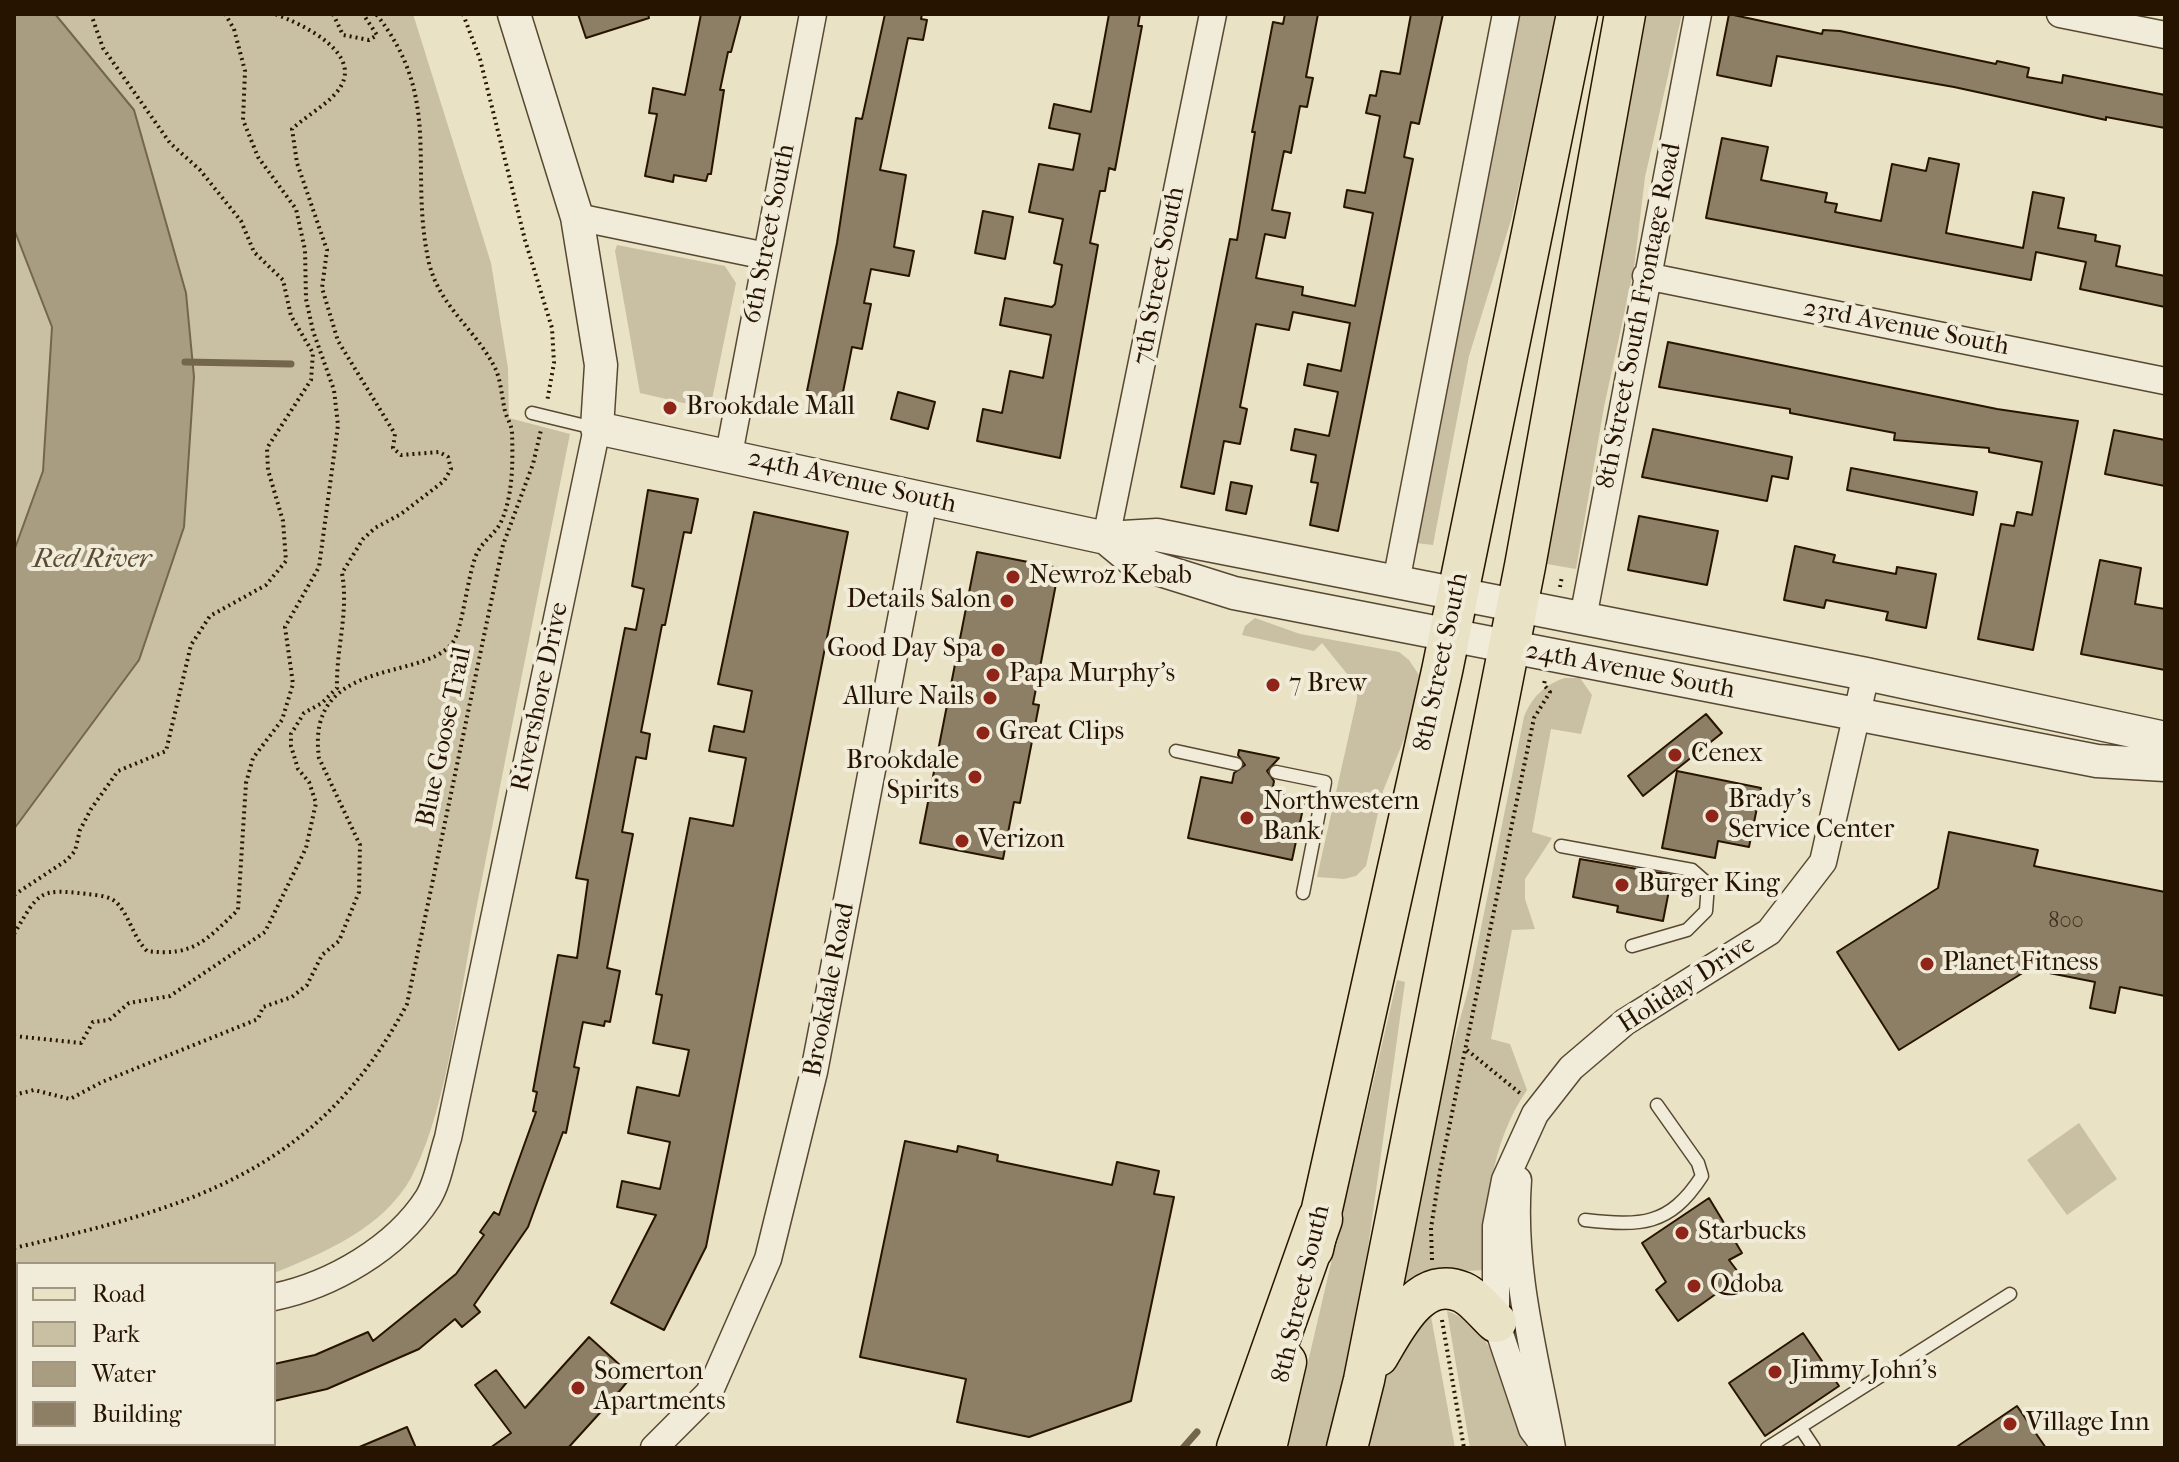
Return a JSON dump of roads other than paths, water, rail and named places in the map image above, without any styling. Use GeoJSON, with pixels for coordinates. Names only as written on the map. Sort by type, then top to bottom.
{"type":"FeatureCollection","features":[{"type":"Feature","properties":{"kind":"highway"},"geometry":{"type":"LineString","coordinates":[[1239,1448],[1320,1219]]}},
{"type":"Feature","properties":{"kind":"main road","name":"8th Street South"},"geometry":{"type":"LineString","coordinates":[[1266,1448],[1449,636],[1577,14]]}},
{"type":"Feature","properties":{"kind":"main road"},"geometry":{"type":"LineString","coordinates":[[1347,1448],[1364,1380],[1517,606],[1625,14]]}},
{"type":"Feature","properties":{"kind":"main road"},"geometry":{"type":"LineString","coordinates":[[1364,1380],[1407,1308],[1439,1290],[1463,1292],[1496,1322]]}},
{"type":"Feature","properties":{"kind":"street","name":"Rivershore Drive"},"geometry":{"type":"LineString","coordinates":[[276,1296],[342,1273],[394,1236],[429,1196],[451,1123],[597,428],[602,400],[601,365],[577,217],[514,14]]}},
{"type":"Feature","properties":{"kind":"street","name":"6th Street South"},"geometry":{"type":"LineString","coordinates":[[729,454],[813,14]]}},
{"type":"Feature","properties":{"kind":"street","name":"7th Street South"},"geometry":{"type":"LineString","coordinates":[[1106,538],[1213,14]]}},
{"type":"Feature","properties":{"kind":"street"},"geometry":{"type":"LineString","coordinates":[[1396,582],[1506,14]]}},
{"type":"Feature","properties":{"kind":"street","name":"8th Street South Frontage Road"},"geometry":{"type":"LineString","coordinates":[[1583,618],[1698,14]]}},
{"type":"Feature","properties":{"kind":"street"},"geometry":{"type":"LineString","coordinates":[[2060,14],[2165,35]]}},
{"type":"Feature","properties":{"kind":"street"},"geometry":{"type":"LineString","coordinates":[[577,217],[766,256]]}},
{"type":"Feature","properties":{"kind":"street","name":"23rd Avenue South"},"geometry":{"type":"LineString","coordinates":[[1646,276],[2165,381]]}},
{"type":"Feature","properties":{"kind":"street","name":"24th Avenue South"},"geometry":{"type":"LineString","coordinates":[[597,428],[729,454],[1106,538],[1157,535],[1866,674],[2165,738]]}},
{"type":"Feature","properties":{"kind":"street","name":"Brookdale Road"},"geometry":{"type":"LineString","coordinates":[[654,1448],[709,1393],[768,1259],[814,1072],[924,499]]}},
{"type":"Feature","properties":{"kind":"street","name":"24th Avenue South"},"geometry":{"type":"LineString","coordinates":[[1106,538],[1135,562],[1234,593],[2037,750],[2097,761],[2165,765]]}},
{"type":"Feature","properties":{"kind":"street","name":"Holiday Drive"},"geometry":{"type":"LineString","coordinates":[[1549,1448],[1527,1417],[1496,1322],[1496,1226],[1505,1180],[1535,1114],[1571,1068],[1625,1022],[1769,932],[1823,862],[1866,674]]}},
{"type":"Feature","properties":{"kind":"street"},"geometry":{"type":"LineString","coordinates":[[2037,750],[2044,710]]}},
{"type":"Feature","properties":{"kind":"street","name":"Holiday Drive"},"geometry":{"type":"LineString","coordinates":[[1521,1145],[1516,1237],[1521,1290],[1549,1448]]}},
{"type":"Feature","properties":{"kind":"lane"},"geometry":{"type":"LineString","coordinates":[[538,415],[597,428]]}},
{"type":"Feature","properties":{"kind":"lane"},"geometry":{"type":"LineString","coordinates":[[1176,751],[1236,764]]}},
{"type":"Feature","properties":{"kind":"lane"},"geometry":{"type":"LineString","coordinates":[[1276,772],[1325,782],[1303,893]]}},
{"type":"Feature","properties":{"kind":"lane"},"geometry":{"type":"LineString","coordinates":[[1561,846],[1692,870],[1708,884],[1706,911],[1687,930],[1632,946]]}},
{"type":"Feature","properties":{"kind":"lane"},"geometry":{"type":"LineString","coordinates":[[1585,1220],[1634,1225],[1651,1222],[1691,1193],[1702,1176],[1698,1163],[1657,1105]]}},
{"type":"Feature","properties":{"kind":"lane"},"geometry":{"type":"LineString","coordinates":[[1767,1448],[2010,1294]]}},
{"type":"Feature","properties":{"kind":"lane"},"geometry":{"type":"LineString","coordinates":[[1800,1427],[1814,1448]]}},
{"type":"Feature","properties":{"kind":"water","name":"Red River"},"geometry":{"type":"Polygon","coordinates":[[[14,14],[55,14],[134,110],[186,293],[194,377],[184,527],[139,660],[14,829],[14,551],[43,471],[52,327],[14,229],[14,14]]]}},
{"type":"Feature","properties":{"kind":"waterway"},"geometry":{"type":"LineString","coordinates":[[185,362],[291,364]]}},
{"type":"Feature","properties":{"kind":"waterway"},"geometry":{"type":"LineString","coordinates":[[1183,1448],[1197,1432]]}},
{"type":"Feature","properties":{"kind":"place","name":"Brookdale Mall"},"geometry":{"type":"Point","coordinates":[670,408]}},
{"type":"Feature","properties":{"kind":"place","name":"Newroz Kebab"},"geometry":{"type":"Point","coordinates":[1013,577]}},
{"type":"Feature","properties":{"kind":"place","name":"Details Salon"},"geometry":{"type":"Point","coordinates":[1007,601]}},
{"type":"Feature","properties":{"kind":"place","name":"Good Day Spa"},"geometry":{"type":"Point","coordinates":[998,650]}},
{"type":"Feature","properties":{"kind":"place","name":"Papa Murphy's"},"geometry":{"type":"Point","coordinates":[993,675]}},
{"type":"Feature","properties":{"kind":"place","name":"7 Brew"},"geometry":{"type":"Point","coordinates":[1273,685]}},
{"type":"Feature","properties":{"kind":"place","name":"Allure Nails"},"geometry":{"type":"Point","coordinates":[990,698]}},
{"type":"Feature","properties":{"kind":"place","name":"Great Clips"},"geometry":{"type":"Point","coordinates":[983,733]}},
{"type":"Feature","properties":{"kind":"place","name":"Cenex"},"geometry":{"type":"Point","coordinates":[1675,755]}},
{"type":"Feature","properties":{"kind":"place","name":"Brookdale Spirits"},"geometry":{"type":"Point","coordinates":[975,777]}},
{"type":"Feature","properties":{"kind":"place","name":"Brady's Service Center"},"geometry":{"type":"Point","coordinates":[1712,816]}},
{"type":"Feature","properties":{"kind":"place","name":"Northwestern Bank"},"geometry":{"type":"Point","coordinates":[1247,818]}},
{"type":"Feature","properties":{"kind":"place","name":"Verizon"},"geometry":{"type":"Point","coordinates":[962,841]}},
{"type":"Feature","properties":{"kind":"place","name":"Burger King"},"geometry":{"type":"Point","coordinates":[1622,885]}},
{"type":"Feature","properties":{"kind":"place","name":"Planet Fitness"},"geometry":{"type":"Point","coordinates":[1927,964]}},
{"type":"Feature","properties":{"kind":"place","name":"Starbucks"},"geometry":{"type":"Point","coordinates":[1682,1233]}},
{"type":"Feature","properties":{"kind":"place","name":"Qdoba"},"geometry":{"type":"Point","coordinates":[1694,1286]}},
{"type":"Feature","properties":{"kind":"place","name":"Jimmy John's"},"geometry":{"type":"Point","coordinates":[1775,1372]}},
{"type":"Feature","properties":{"kind":"place","name":"Somerton Apartments"},"geometry":{"type":"Point","coordinates":[578,1388]}},
{"type":"Feature","properties":{"kind":"place","name":"Village Inn"},"geometry":{"type":"Point","coordinates":[2010,1424]}}]}
